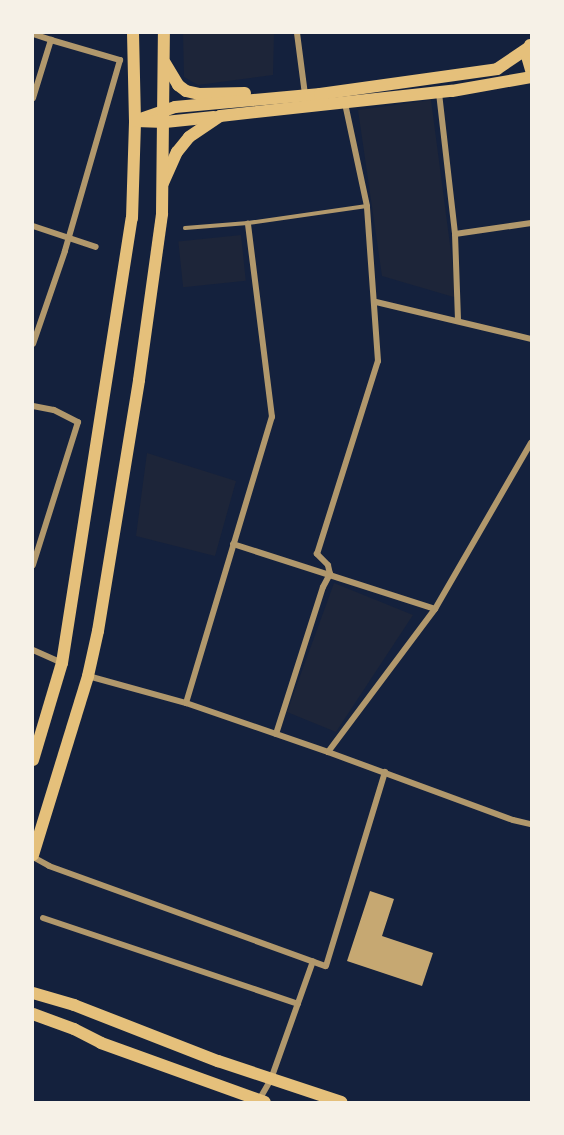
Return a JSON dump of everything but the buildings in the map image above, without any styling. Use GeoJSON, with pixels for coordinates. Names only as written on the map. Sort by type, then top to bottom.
{"type":"FeatureCollection","features":[{"type":"Feature","properties":{"kind":"main road"},"geometry":{"type":"LineString","coordinates":[[33,760],[62,663],[132,218],[135,121],[133,33]]}},
{"type":"Feature","properties":{"kind":"main road"},"geometry":{"type":"LineString","coordinates":[[33,856],[88,676],[98,631],[139,380],[162,214],[165,122],[164,33]]}},
{"type":"Feature","properties":{"kind":"main road"},"geometry":{"type":"LineString","coordinates":[[135,121],[165,108],[305,95],[497,69],[530,46]]}},
{"type":"Feature","properties":{"kind":"main road"},"geometry":{"type":"LineString","coordinates":[[530,46],[527,56],[531,70]]}},
{"type":"Feature","properties":{"kind":"main road"},"geometry":{"type":"LineString","coordinates":[[165,63],[172,77],[186,91],[199,94],[242,92],[257,99]]}},
{"type":"Feature","properties":{"kind":"main road"},"geometry":{"type":"LineString","coordinates":[[135,121],[165,122],[345,104],[531,77]]}},
{"type":"Feature","properties":{"kind":"main road"},"geometry":{"type":"LineString","coordinates":[[162,184],[177,152],[189,137],[220,116]]}},
{"type":"Feature","properties":{"kind":"main road"},"geometry":{"type":"LineString","coordinates":[[33,993],[74,1005],[272,1079],[341,1102]]}},
{"type":"Feature","properties":{"kind":"main road"},"geometry":{"type":"LineString","coordinates":[[33,1014],[74,1029],[101,1043],[261,1101]]}},
{"type":"Feature","properties":{"kind":"street"},"geometry":{"type":"LineString","coordinates":[[297,33],[305,95]]}},
{"type":"Feature","properties":{"kind":"street"},"geometry":{"type":"LineString","coordinates":[[33,34],[120,60],[69,236],[33,344]]}},
{"type":"Feature","properties":{"kind":"street"},"geometry":{"type":"LineString","coordinates":[[33,98],[51,40]]}},
{"type":"Feature","properties":{"kind":"street"},"geometry":{"type":"LineString","coordinates":[[439,92],[455,234],[458,320]]}},
{"type":"Feature","properties":{"kind":"street"},"geometry":{"type":"LineString","coordinates":[[276,734],[323,587],[330,574],[328,565],[316,554],[378,361],[376,302],[367,206],[345,104]]}},
{"type":"Feature","properties":{"kind":"street"},"geometry":{"type":"LineString","coordinates":[[186,703],[272,417],[248,223]]}},
{"type":"Feature","properties":{"kind":"street"},"geometry":{"type":"LineString","coordinates":[[455,234],[531,223]]}},
{"type":"Feature","properties":{"kind":"street"},"geometry":{"type":"LineString","coordinates":[[33,226],[69,236],[96,247]]}},
{"type":"Feature","properties":{"kind":"street"},"geometry":{"type":"LineString","coordinates":[[376,302],[531,339]]}},
{"type":"Feature","properties":{"kind":"street"},"geometry":{"type":"LineString","coordinates":[[33,406],[54,410],[78,422],[33,565]]}},
{"type":"Feature","properties":{"kind":"street"},"geometry":{"type":"LineString","coordinates":[[328,752],[435,609],[531,443]]}},
{"type":"Feature","properties":{"kind":"street"},"geometry":{"type":"LineString","coordinates":[[233,544],[435,609]]}},
{"type":"Feature","properties":{"kind":"street"},"geometry":{"type":"LineString","coordinates":[[33,650],[62,663]]}},
{"type":"Feature","properties":{"kind":"street"},"geometry":{"type":"LineString","coordinates":[[88,676],[186,703],[385,772],[513,820],[531,824]]}},
{"type":"Feature","properties":{"kind":"street"},"geometry":{"type":"LineString","coordinates":[[33,856],[49,866],[326,966],[385,772]]}},
{"type":"Feature","properties":{"kind":"street"},"geometry":{"type":"LineString","coordinates":[[43,918],[298,1005]]}},
{"type":"Feature","properties":{"kind":"street"},"geometry":{"type":"LineString","coordinates":[[261,1101],[272,1079],[313,961]]}},
{"type":"Feature","properties":{"kind":"lane"},"geometry":{"type":"LineString","coordinates":[[185,228],[248,223],[367,206]]}},
{"type":"Feature","properties":{"kind":"shaded area"},"geometry":{"type":"Polygon","coordinates":[[[183,33],[274,33],[273,75],[198,85],[184,77],[183,33]]]}},
{"type":"Feature","properties":{"kind":"shaded area"},"geometry":{"type":"Polygon","coordinates":[[[431,100],[457,298],[382,276],[358,110],[431,100]]]}},
{"type":"Feature","properties":{"kind":"shaded area"},"geometry":{"type":"Polygon","coordinates":[[[241,235],[246,281],[183,287],[178,242],[241,235]]]}},
{"type":"Feature","properties":{"kind":"shaded area"},"geometry":{"type":"Polygon","coordinates":[[[147,453],[236,481],[215,556],[136,536],[147,453]]]}},
{"type":"Feature","properties":{"kind":"shaded area"},"geometry":{"type":"Polygon","coordinates":[[[334,583],[413,615],[336,732],[287,712],[334,583]]]}}]}
